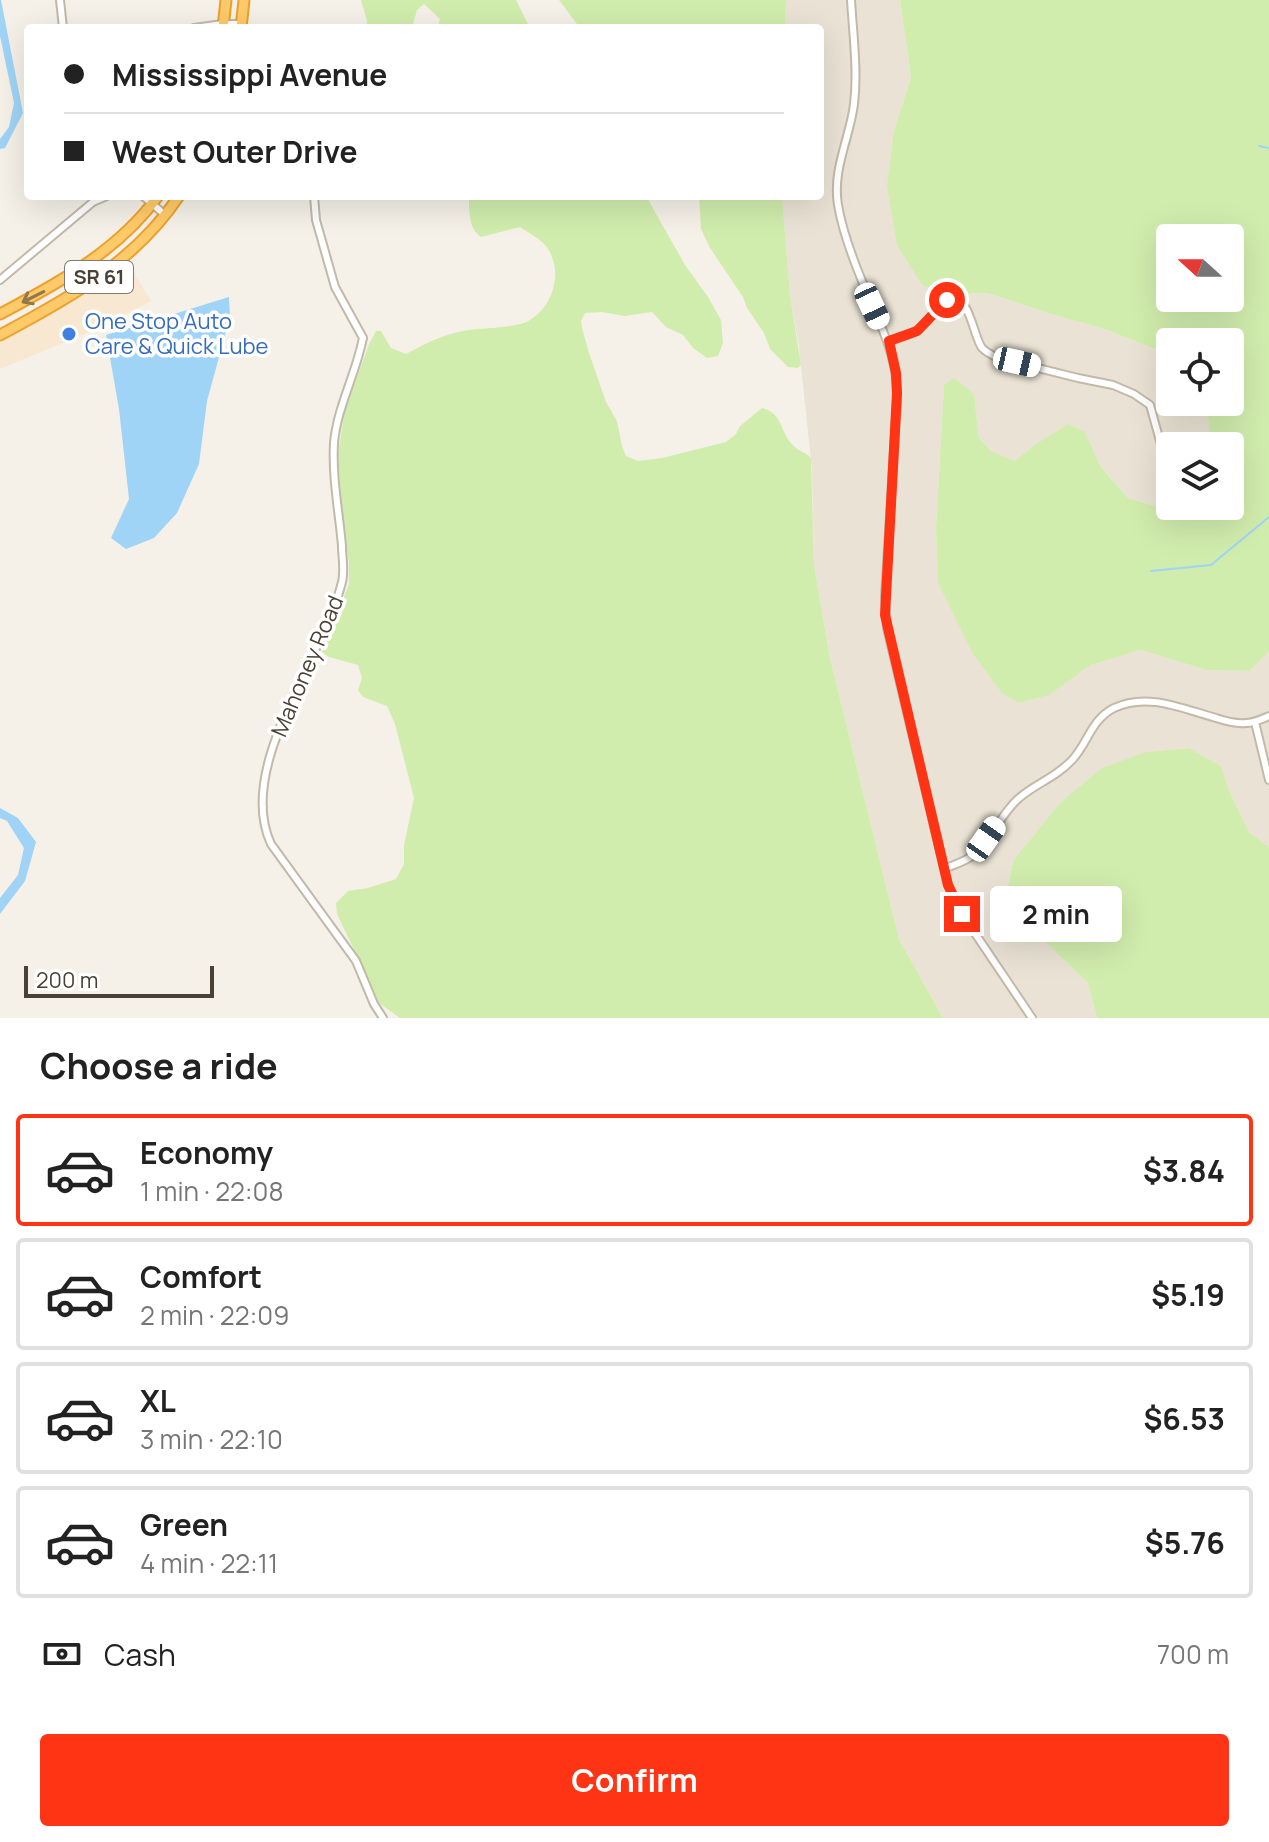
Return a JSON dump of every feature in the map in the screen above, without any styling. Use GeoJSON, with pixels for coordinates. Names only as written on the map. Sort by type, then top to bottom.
{"type":"FeatureCollection","features":[{"type":"Feature","properties":{"kind":"highway"},"geometry":{"type":"LineString","coordinates":[[223,24],[226,0]]}},
{"type":"Feature","properties":{"kind":"highway"},"geometry":{"type":"LineString","coordinates":[[241,24],[244,0]]}},
{"type":"Feature","properties":{"kind":"highway","name":"SR 61"},"geometry":{"type":"LineString","coordinates":[[0,314],[53,286],[104,252],[156,200]]}},
{"type":"Feature","properties":{"kind":"highway","name":"SR 61"},"geometry":{"type":"LineString","coordinates":[[0,335],[107,272],[141,241],[176,200]]}},
{"type":"Feature","properties":{"kind":"street"},"geometry":{"type":"LineString","coordinates":[[60,0],[63,24]]}},
{"type":"Feature","properties":{"kind":"street"},"geometry":{"type":"LineString","coordinates":[[851,0],[854,107],[839,164],[836,196],[856,263],[889,341],[896,373],[885,615],[954,901],[1032,1018]]}},
{"type":"Feature","properties":{"kind":"street"},"geometry":{"type":"LineString","coordinates":[[0,280],[98,200]]}},
{"type":"Feature","properties":{"kind":"street"},"geometry":{"type":"LineString","coordinates":[[156,200],[164,214]]}},
{"type":"Feature","properties":{"kind":"street","name":"Mahoney Road"},"geometry":{"type":"LineString","coordinates":[[314,200],[316,220],[335,287],[363,338],[339,410],[334,441],[334,483],[344,577],[339,595],[286,710],[262,799],[265,831],[271,844],[356,961],[383,1018]]}},
{"type":"Feature","properties":{"kind":"street"},"geometry":{"type":"LineString","coordinates":[[889,341],[917,331],[942,303],[957,299],[965,306],[979,342],[989,354],[1113,385],[1146,401],[1153,410],[1158,432]]}},
{"type":"Feature","properties":{"kind":"street"},"geometry":{"type":"LineString","coordinates":[[944,869],[962,862],[977,851],[1020,797],[1066,766],[1098,720],[1112,709],[1124,704],[1152,701],[1245,724],[1269,716]]}},
{"type":"Feature","properties":{"kind":"street"},"geometry":{"type":"LineString","coordinates":[[1255,722],[1269,780]]}},
{"type":"Feature","properties":{"kind":"shaded area"},"geometry":{"type":"Polygon","coordinates":[[[786,0],[900,0],[911,77],[894,131],[953,294],[987,293],[1102,328],[1156,350],[1156,416],[1208,416],[1209,432],[1156,432],[1155,506],[1128,498],[1101,467],[1085,432],[1033,446],[1015,462],[991,451],[979,438],[974,394],[944,385],[936,527],[938,583],[1019,703],[1048,695],[1091,665],[1141,650],[1206,670],[1250,671],[1269,651],[1269,847],[1249,832],[1221,766],[1189,748],[1146,752],[1013,861],[1006,895],[1019,917],[1088,983],[1097,1018],[943,1018],[899,939],[830,658],[814,565],[812,470],[799,347],[790,295],[782,200],[824,200],[824,24],[785,24],[786,0]]]}},
{"type":"Feature","properties":{"kind":"shaded area"},"geometry":{"type":"Polygon","coordinates":[[[127,262],[151,301],[104,326],[0,369],[0,341],[82,296],[127,262]]]}},
{"type":"Feature","properties":{"kind":"green space"},"geometry":{"type":"Polygon","coordinates":[[[361,0],[516,0],[528,24],[439,24],[440,19],[424,4],[417,10],[413,24],[367,24],[361,0]]]}},
{"type":"Feature","properties":{"kind":"green space"},"geometry":{"type":"Polygon","coordinates":[[[559,0],[786,0],[785,24],[577,24],[559,0]]]}},
{"type":"Feature","properties":{"kind":"green space"},"geometry":{"type":"Polygon","coordinates":[[[900,0],[1269,0],[1269,651],[1250,671],[1206,670],[1141,650],[1091,665],[1049,695],[1019,703],[1002,693],[973,654],[938,583],[936,528],[944,385],[954,378],[974,394],[979,438],[991,451],[1015,461],[1068,424],[1085,432],[1101,467],[1128,498],[1156,505],[1156,520],[1244,520],[1244,432],[1210,432],[1208,416],[1244,416],[1244,328],[1156,328],[1156,350],[1102,328],[987,293],[953,294],[922,285],[897,245],[887,186],[894,131],[911,77],[900,0]]]}},
{"type":"Feature","properties":{"kind":"green space"},"geometry":{"type":"Polygon","coordinates":[[[469,200],[648,200],[721,320],[723,343],[718,356],[707,358],[693,348],[683,335],[666,327],[652,312],[625,316],[585,313],[581,321],[589,353],[606,402],[617,421],[626,456],[638,461],[662,458],[726,442],[762,408],[778,419],[790,441],[811,458],[814,565],[830,658],[899,939],[943,1018],[400,1018],[379,1003],[337,914],[336,903],[348,891],[396,879],[404,864],[404,845],[414,798],[395,724],[387,706],[363,697],[358,690],[362,678],[358,665],[322,652],[349,584],[338,453],[345,411],[376,331],[381,331],[391,348],[406,354],[452,333],[525,323],[539,313],[551,296],[554,264],[545,245],[520,227],[481,237],[471,224],[469,200]]]}},
{"type":"Feature","properties":{"kind":"green space"},"geometry":{"type":"Polygon","coordinates":[[[699,200],[782,200],[790,295],[801,365],[798,368],[788,367],[770,349],[764,333],[701,229],[699,200]]]}},
{"type":"Feature","properties":{"kind":"green space"},"geometry":{"type":"Polygon","coordinates":[[[1189,748],[1221,766],[1249,832],[1269,847],[1269,1018],[1097,1018],[1088,983],[1019,917],[1006,895],[1013,861],[1060,803],[1102,768],[1146,752],[1189,748]]]}},
{"type":"Feature","properties":{"kind":"water"},"geometry":{"type":"Polygon","coordinates":[[[0,0],[23,113],[5,148],[0,149],[0,139],[9,127],[14,103],[0,36],[0,0]]]}},
{"type":"Feature","properties":{"kind":"water"},"geometry":{"type":"Polygon","coordinates":[[[229,297],[230,317],[207,401],[199,464],[177,513],[154,538],[126,549],[111,538],[129,499],[119,409],[106,335],[229,297]]]}},
{"type":"Feature","properties":{"kind":"water"},"geometry":{"type":"Polygon","coordinates":[[[0,808],[18,818],[36,842],[25,881],[0,914],[0,898],[18,875],[24,848],[7,821],[0,818],[0,808]]]}},
{"type":"Feature","properties":{"kind":"waterway"},"geometry":{"type":"LineString","coordinates":[[1259,146],[1269,148]]}},
{"type":"Feature","properties":{"kind":"waterway"},"geometry":{"type":"LineString","coordinates":[[1151,571],[1211,565],[1269,517]]}},
{"type":"Feature","properties":{"kind":"place","name":"One Stop Auto Care & Quick Lube"},"geometry":{"type":"Point","coordinates":[69,334]}},
{"type":"Feature","properties":{"kind":"route"},"geometry":{"type":"LineString","coordinates":[[947,300],[917,331],[889,341],[897,393],[885,615],[948,885],[962,914]]}}]}
